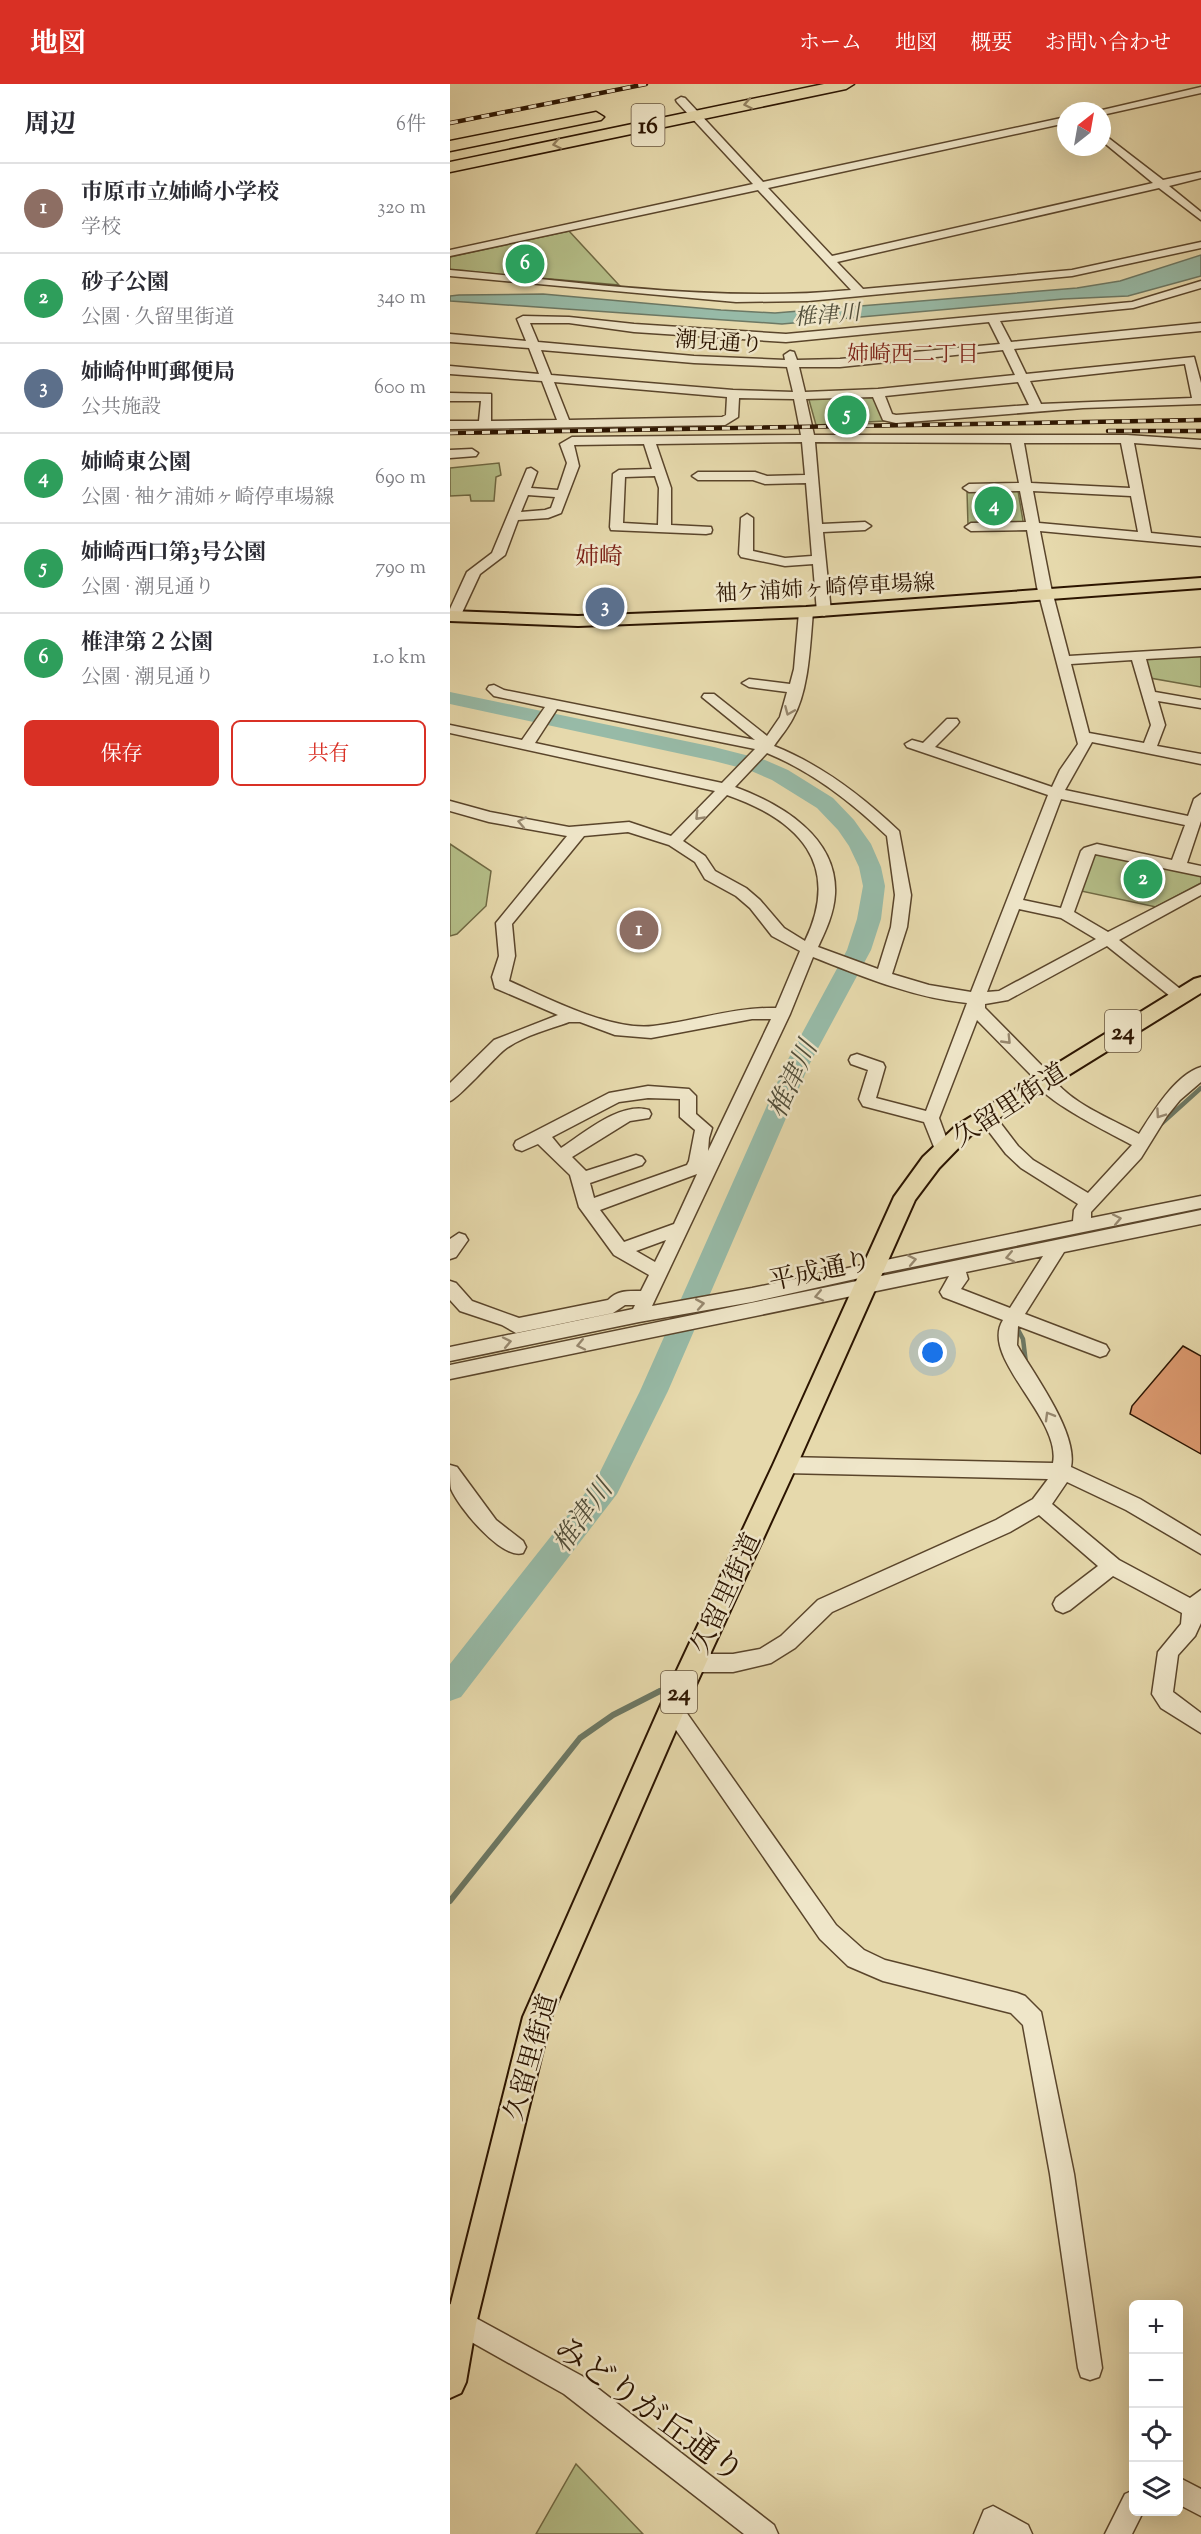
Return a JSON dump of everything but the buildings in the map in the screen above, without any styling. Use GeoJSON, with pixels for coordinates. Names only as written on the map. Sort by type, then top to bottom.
{"type":"FeatureCollection","features":[{"type":"Feature","properties":{"kind":"highway","name":"16"},"geometry":{"type":"LineString","coordinates":[[450,167],[846,84]]}},
{"type":"Feature","properties":{"kind":"highway","name":"16"},"geometry":{"type":"LineString","coordinates":[[676,101],[703,95]]}},
{"type":"Feature","properties":{"kind":"highway","name":"16"},"geometry":{"type":"LineString","coordinates":[[450,146],[612,114]]}},
{"type":"Feature","properties":{"kind":"main road","name":"袖ケ浦姉ヶ崎停車場線"},"geometry":{"type":"LineString","coordinates":[[451,616],[554,621],[825,612],[1201,583]]}},
{"type":"Feature","properties":{"kind":"main road","name":"久留里街道"},"geometry":{"type":"LineString","coordinates":[[450,2382],[455,2320],[537,2018],[672,1708],[786,1465],[905,1197],[942,1148],[986,1116],[1201,984]]}},
{"type":"Feature","properties":{"kind":"street"},"geometry":{"type":"LineString","coordinates":[[1111,110],[1201,90]]}},
{"type":"Feature","properties":{"kind":"street"},"geometry":{"type":"LineString","coordinates":[[676,101],[696,115],[860,293]]}},
{"type":"Feature","properties":{"kind":"street"},"geometry":{"type":"LineString","coordinates":[[450,253],[1057,122]]}},
{"type":"Feature","properties":{"kind":"street"},"geometry":{"type":"LineString","coordinates":[[1111,143],[1201,217]]}},
{"type":"Feature","properties":{"kind":"street"},"geometry":{"type":"LineString","coordinates":[[830,260],[1201,175]]}},
{"type":"Feature","properties":{"kind":"street"},"geometry":{"type":"LineString","coordinates":[[450,273],[736,298],[808,298],[1072,273],[1201,245]]}},
{"type":"Feature","properties":{"kind":"street"},"geometry":{"type":"LineString","coordinates":[[565,424],[522,319],[569,320],[646,329],[786,338],[1133,305],[1201,284]]}},
{"type":"Feature","properties":{"kind":"street"},"geometry":{"type":"LineString","coordinates":[[993,318],[1037,408]]}},
{"type":"Feature","properties":{"kind":"street","name":"潮見通り"},"geometry":{"type":"LineString","coordinates":[[450,338],[742,363],[793,365],[840,363],[1201,327]]}},
{"type":"Feature","properties":{"kind":"street"},"geometry":{"type":"LineString","coordinates":[[786,338],[808,432],[825,612]]}},
{"type":"Feature","properties":{"kind":"street"},"geometry":{"type":"LineString","coordinates":[[450,370],[733,394],[800,396],[878,393],[1190,360],[1199,401],[1122,402],[890,419],[887,417],[878,393]]}},
{"type":"Feature","properties":{"kind":"street"},"geometry":{"type":"LineString","coordinates":[[450,424],[725,421],[732,417],[733,394]]}},
{"type":"Feature","properties":{"kind":"street"},"geometry":{"type":"LineString","coordinates":[[450,397],[487,397],[484,424]]}},
{"type":"Feature","properties":{"kind":"street"},"geometry":{"type":"LineString","coordinates":[[513,517],[552,513],[559,506],[573,472],[567,442],[808,432],[1017,440],[1127,439],[1201,444]]}},
{"type":"Feature","properties":{"kind":"street"},"geometry":{"type":"LineString","coordinates":[[1127,439],[1144,537]]}},
{"type":"Feature","properties":{"kind":"street"},"geometry":{"type":"LineString","coordinates":[[649,440],[665,488],[664,529]]}},
{"type":"Feature","properties":{"kind":"street"},"geometry":{"type":"LineString","coordinates":[[942,1148],[931,1118],[1056,793],[1067,770],[1085,744],[1046,596],[1017,440]]}},
{"type":"Feature","properties":{"kind":"street"},"geometry":{"type":"LineString","coordinates":[[456,458],[472,453]]}},
{"type":"Feature","properties":{"kind":"street"},"geometry":{"type":"LineString","coordinates":[[760,462],[760,478]]}},
{"type":"Feature","properties":{"kind":"street"},"geometry":{"type":"LineString","coordinates":[[451,616],[474,572],[498,555],[531,472]]}},
{"type":"Feature","properties":{"kind":"street"},"geometry":{"type":"LineString","coordinates":[[661,472],[619,474],[616,527],[700,532]]}},
{"type":"Feature","properties":{"kind":"street"},"geometry":{"type":"LineString","coordinates":[[698,476],[754,476],[795,480],[813,478]]}},
{"type":"Feature","properties":{"kind":"street"},"geometry":{"type":"LineString","coordinates":[[969,488],[1026,487],[1136,492]]}},
{"type":"Feature","properties":{"kind":"street"},"geometry":{"type":"LineString","coordinates":[[524,491],[562,494]]}},
{"type":"Feature","properties":{"kind":"street"},"geometry":{"type":"LineString","coordinates":[[747,518],[746,554],[785,562],[820,559]]}},
{"type":"Feature","properties":{"kind":"street"},"geometry":{"type":"LineString","coordinates":[[817,528],[865,526]]}},
{"type":"Feature","properties":{"kind":"street"},"geometry":{"type":"LineString","coordinates":[[971,527],[1032,526],[1201,542]]}},
{"type":"Feature","properties":{"kind":"street"},"geometry":{"type":"LineString","coordinates":[[674,842],[766,745],[787,717],[801,669],[806,612]]}},
{"type":"Feature","properties":{"kind":"street"},"geometry":{"type":"LineString","coordinates":[[1063,660],[1201,652]]}},
{"type":"Feature","properties":{"kind":"street"},"geometry":{"type":"LineString","coordinates":[[1138,656],[1158,725],[1149,748]]}},
{"type":"Feature","properties":{"kind":"street"},"geometry":{"type":"LineString","coordinates":[[750,683],[796,689]]}},
{"type":"Feature","properties":{"kind":"street"},"geometry":{"type":"LineString","coordinates":[[494,690],[553,705],[766,745]]}},
{"type":"Feature","properties":{"kind":"street"},"geometry":{"type":"LineString","coordinates":[[1149,695],[1201,704]]}},
{"type":"Feature","properties":{"kind":"street"},"geometry":{"type":"LineString","coordinates":[[709,697],[766,745],[837,785],[894,834],[903,895],[899,927],[883,977]]}},
{"type":"Feature","properties":{"kind":"street"},"geometry":{"type":"LineString","coordinates":[[526,746],[553,705]]}},
{"type":"Feature","properties":{"kind":"street"},"geometry":{"type":"LineString","coordinates":[[952,722],[919,746],[1056,793],[1192,822]]}},
{"type":"Feature","properties":{"kind":"street"},"geometry":{"type":"LineString","coordinates":[[450,729],[724,789],[778,812],[794,825],[815,849],[827,882],[828,900],[823,918],[782,1014],[660,1273],[643,1315],[621,1298],[613,1306],[516,1326],[508,1320],[466,1306],[450,1288]]}},
{"type":"Feature","properties":{"kind":"street"},"geometry":{"type":"LineString","coordinates":[[1084,736],[1201,759]]}},
{"type":"Feature","properties":{"kind":"street"},"geometry":{"type":"LineString","coordinates":[[1178,866],[1201,799]]}},
{"type":"Feature","properties":{"kind":"street"},"geometry":{"type":"LineString","coordinates":[[450,806],[489,817],[579,832],[629,827],[674,842],[700,859],[710,875],[741,892],[755,904],[778,932],[808,950],[915,988],[977,999],[991,1000],[1002,996],[1201,889]]}},
{"type":"Feature","properties":{"kind":"street"},"geometry":{"type":"LineString","coordinates":[[579,832],[504,923],[507,956],[500,977],[501,984],[578,1017],[615,1029],[651,1032],[752,1013],[782,1014]]}},
{"type":"Feature","properties":{"kind":"street"},"geometry":{"type":"LineString","coordinates":[[1066,914],[1089,851],[1097,849],[1201,871]]}},
{"type":"Feature","properties":{"kind":"street"},"geometry":{"type":"LineString","coordinates":[[1013,903],[1066,914],[1108,939],[1181,996]]}},
{"type":"Feature","properties":{"kind":"street"},"geometry":{"type":"LineString","coordinates":[[977,999],[977,1010],[1063,1099],[1142,1143]]}},
{"type":"Feature","properties":{"kind":"street"},"geometry":{"type":"LineString","coordinates":[[450,1095],[457,1075],[510,1038],[568,1017],[578,1017]]}},
{"type":"Feature","properties":{"kind":"street"},"geometry":{"type":"LineString","coordinates":[[857,1060],[877,1067],[867,1099],[869,1102],[931,1118]]}},
{"type":"Feature","properties":{"kind":"street"},"geometry":{"type":"LineString","coordinates":[[1084,1233],[1083,1210],[1116,1176],[1174,1096],[1201,1073]]}},
{"type":"Feature","properties":{"kind":"street"},"geometry":{"type":"LineString","coordinates":[[522,1145],[615,1097],[648,1092],[683,1093],[688,1096],[688,1117],[704,1128],[728,1129]]}},
{"type":"Feature","properties":{"kind":"street"},"geometry":{"type":"LineString","coordinates":[[561,1156],[627,1115],[643,1114]]}},
{"type":"Feature","properties":{"kind":"street"},"geometry":{"type":"LineString","coordinates":[[986,1116],[1012,1150],[1027,1164],[1089,1202]]}},
{"type":"Feature","properties":{"kind":"street"},"geometry":{"type":"LineString","coordinates":[[588,1207],[693,1169],[700,1160],[700,1134],[704,1128]]}},
{"type":"Feature","properties":{"kind":"street"},"geometry":{"type":"LineString","coordinates":[[540,1135],[578,1172],[588,1207],[620,1250],[660,1273]]}},
{"type":"Feature","properties":{"kind":"street"},"geometry":{"type":"LineString","coordinates":[[580,1180],[636,1161]]}},
{"type":"Feature","properties":{"kind":"street","name":"平成通り"},"geometry":{"type":"LineString","coordinates":[[450,1354],[752,1295],[869,1277],[956,1269],[1058,1247],[1084,1233],[1201,1202]]}},
{"type":"Feature","properties":{"kind":"street","name":"平成通り"},"geometry":{"type":"LineString","coordinates":[[450,1372],[643,1315],[741,1313],[869,1277],[1039,1235],[1084,1233],[1201,1217]]}},
{"type":"Feature","properties":{"kind":"street"},"geometry":{"type":"LineString","coordinates":[[620,1250],[681,1228]]}},
{"type":"Feature","properties":{"kind":"street"},"geometry":{"type":"LineString","coordinates":[[693,1663],[733,1663],[764,1657],[788,1642],[825,1606],[1003,1526],[1040,1505],[1054,1488],[1064,1455],[1059,1434],[1008,1346],[1007,1328],[1058,1247]]}},
{"type":"Feature","properties":{"kind":"street"},"geometry":{"type":"LineString","coordinates":[[956,1269],[959,1279],[949,1292],[1100,1350]]}},
{"type":"Feature","properties":{"kind":"street"},"geometry":{"type":"LineString","coordinates":[[786,1465],[1061,1471],[1103,1489],[1201,1546]]}},
{"type":"Feature","properties":{"kind":"street"},"geometry":{"type":"LineString","coordinates":[[450,1473],[489,1526],[516,1547]]}},
{"type":"Feature","properties":{"kind":"street"},"geometry":{"type":"LineString","coordinates":[[1040,1505],[1112,1566],[1196,1604],[1188,1630],[1168,1652],[1162,1694],[1167,1702],[1201,1724]]}},
{"type":"Feature","properties":{"kind":"street"},"geometry":{"type":"LineString","coordinates":[[1063,1604],[1112,1566]]}},
{"type":"Feature","properties":{"kind":"street"},"geometry":{"type":"LineString","coordinates":[[672,1708],[828,1932],[856,1958],[883,1970],[1017,2004],[1033,2020],[1062,2174],[1090,2368]]}},
{"type":"Feature","properties":{"kind":"street","name":"みどりが丘通り"},"geometry":{"type":"LineString","coordinates":[[455,2320],[573,2385],[765,2534]]}},
{"type":"Feature","properties":{"kind":"street"},"geometry":{"type":"LineString","coordinates":[[1183,2493],[1201,2504]]}},
{"type":"Feature","properties":{"kind":"street"},"geometry":{"type":"LineString","coordinates":[[1119,2534],[1129,2513]]}},
{"type":"Feature","properties":{"kind":"street"},"geometry":{"type":"LineString","coordinates":[[987,2534],[993,2519],[1019,2534]]}},
{"type":"Feature","properties":{"kind":"green space"},"geometry":{"type":"Polygon","coordinates":[[[569,231],[619,285],[450,270],[450,257],[569,231]]]}},
{"type":"Feature","properties":{"kind":"green space"},"geometry":{"type":"Polygon","coordinates":[[[874,397],[884,421],[816,425],[809,400],[811,398],[874,397]]]}},
{"type":"Feature","properties":{"kind":"green space"},"geometry":{"type":"Polygon","coordinates":[[[499,463],[501,475],[496,477],[494,501],[471,501],[470,495],[450,496],[450,468],[499,463]]]}},
{"type":"Feature","properties":{"kind":"green space"},"geometry":{"type":"Polygon","coordinates":[[[967,491],[1018,491],[1023,521],[968,525],[967,491]]]}},
{"type":"Feature","properties":{"kind":"green space"},"geometry":{"type":"Polygon","coordinates":[[[1201,655],[1201,687],[1150,678],[1144,660],[1147,658],[1201,655]]]}},
{"type":"Feature","properties":{"kind":"green space"},"geometry":{"type":"Polygon","coordinates":[[[450,844],[491,871],[486,906],[457,934],[450,936],[450,844]]]}},
{"type":"Feature","properties":{"kind":"green space"},"geometry":{"type":"Polygon","coordinates":[[[1098,853],[1201,874],[1201,883],[1156,907],[1081,891],[1093,854],[1098,853]]]}},
{"type":"Feature","properties":{"kind":"green space"},"geometry":{"type":"Polygon","coordinates":[[[576,2464],[643,2534],[536,2534],[576,2464]]]}},
{"type":"Feature","properties":{"kind":"water"},"geometry":{"type":"Polygon","coordinates":[[[1201,255],[1201,276],[1128,296],[1063,299],[782,324],[450,301],[450,296],[459,295],[543,294],[775,313],[1077,288],[1120,281],[1201,255]]]}},
{"type":"Feature","properties":{"kind":"waterway","name":"椎津川"},"geometry":{"type":"LineString","coordinates":[[450,698],[714,754],[757,765],[780,775],[825,803],[846,825],[860,844],[870,867],[874,886],[869,919],[859,950],[797,1065],[654,1391],[607,1486],[450,1687]]}},
{"type":"Feature","properties":{"kind":"waterway"},"geometry":{"type":"LineString","coordinates":[[1161,1124],[1201,1088]]}},
{"type":"Feature","properties":{"kind":"waterway"},"geometry":{"type":"LineString","coordinates":[[1016,1326],[1023,1339],[1026,1363]]}},
{"type":"Feature","properties":{"kind":"waterway"},"geometry":{"type":"LineString","coordinates":[[657,1692],[674,1684]]}},
{"type":"Feature","properties":{"kind":"waterway"},"geometry":{"type":"LineString","coordinates":[[450,1901],[580,1738],[613,1715],[660,1691]]}},
{"type":"Feature","properties":{"kind":"railway"},"geometry":{"type":"LineString","coordinates":[[450,123],[646,84]]}},
{"type":"Feature","properties":{"kind":"railway"},"geometry":{"type":"LineString","coordinates":[[450,433],[1201,420]]}},
{"type":"Feature","properties":{"kind":"railway"},"geometry":{"type":"LineString","coordinates":[[1108,431],[1201,431]]}},
{"type":"Feature","properties":{"kind":"place","name":"椎津第２公園"},"geometry":{"type":"Point","coordinates":[525,264]}},
{"type":"Feature","properties":{"kind":"place","name":"姉崎西口第3号公園"},"geometry":{"type":"Point","coordinates":[847,415]}},
{"type":"Feature","properties":{"kind":"place","name":"姉崎東公園"},"geometry":{"type":"Point","coordinates":[994,506]}},
{"type":"Feature","properties":{"kind":"place","name":"姉崎仲町郵便局"},"geometry":{"type":"Point","coordinates":[605,607]}},
{"type":"Feature","properties":{"kind":"place","name":"砂子公園"},"geometry":{"type":"Point","coordinates":[1143,879]}},
{"type":"Feature","properties":{"kind":"place","name":"市原市立姉崎小学校"},"geometry":{"type":"Point","coordinates":[639,930]}},
{"type":"Feature","properties":{"kind":"district","name":"姉崎西二丁目"},"geometry":{"type":"Point","coordinates":[913,353]}},
{"type":"Feature","properties":{"kind":"district","name":"姉崎"},"geometry":{"type":"Point","coordinates":[599,556]}}]}
